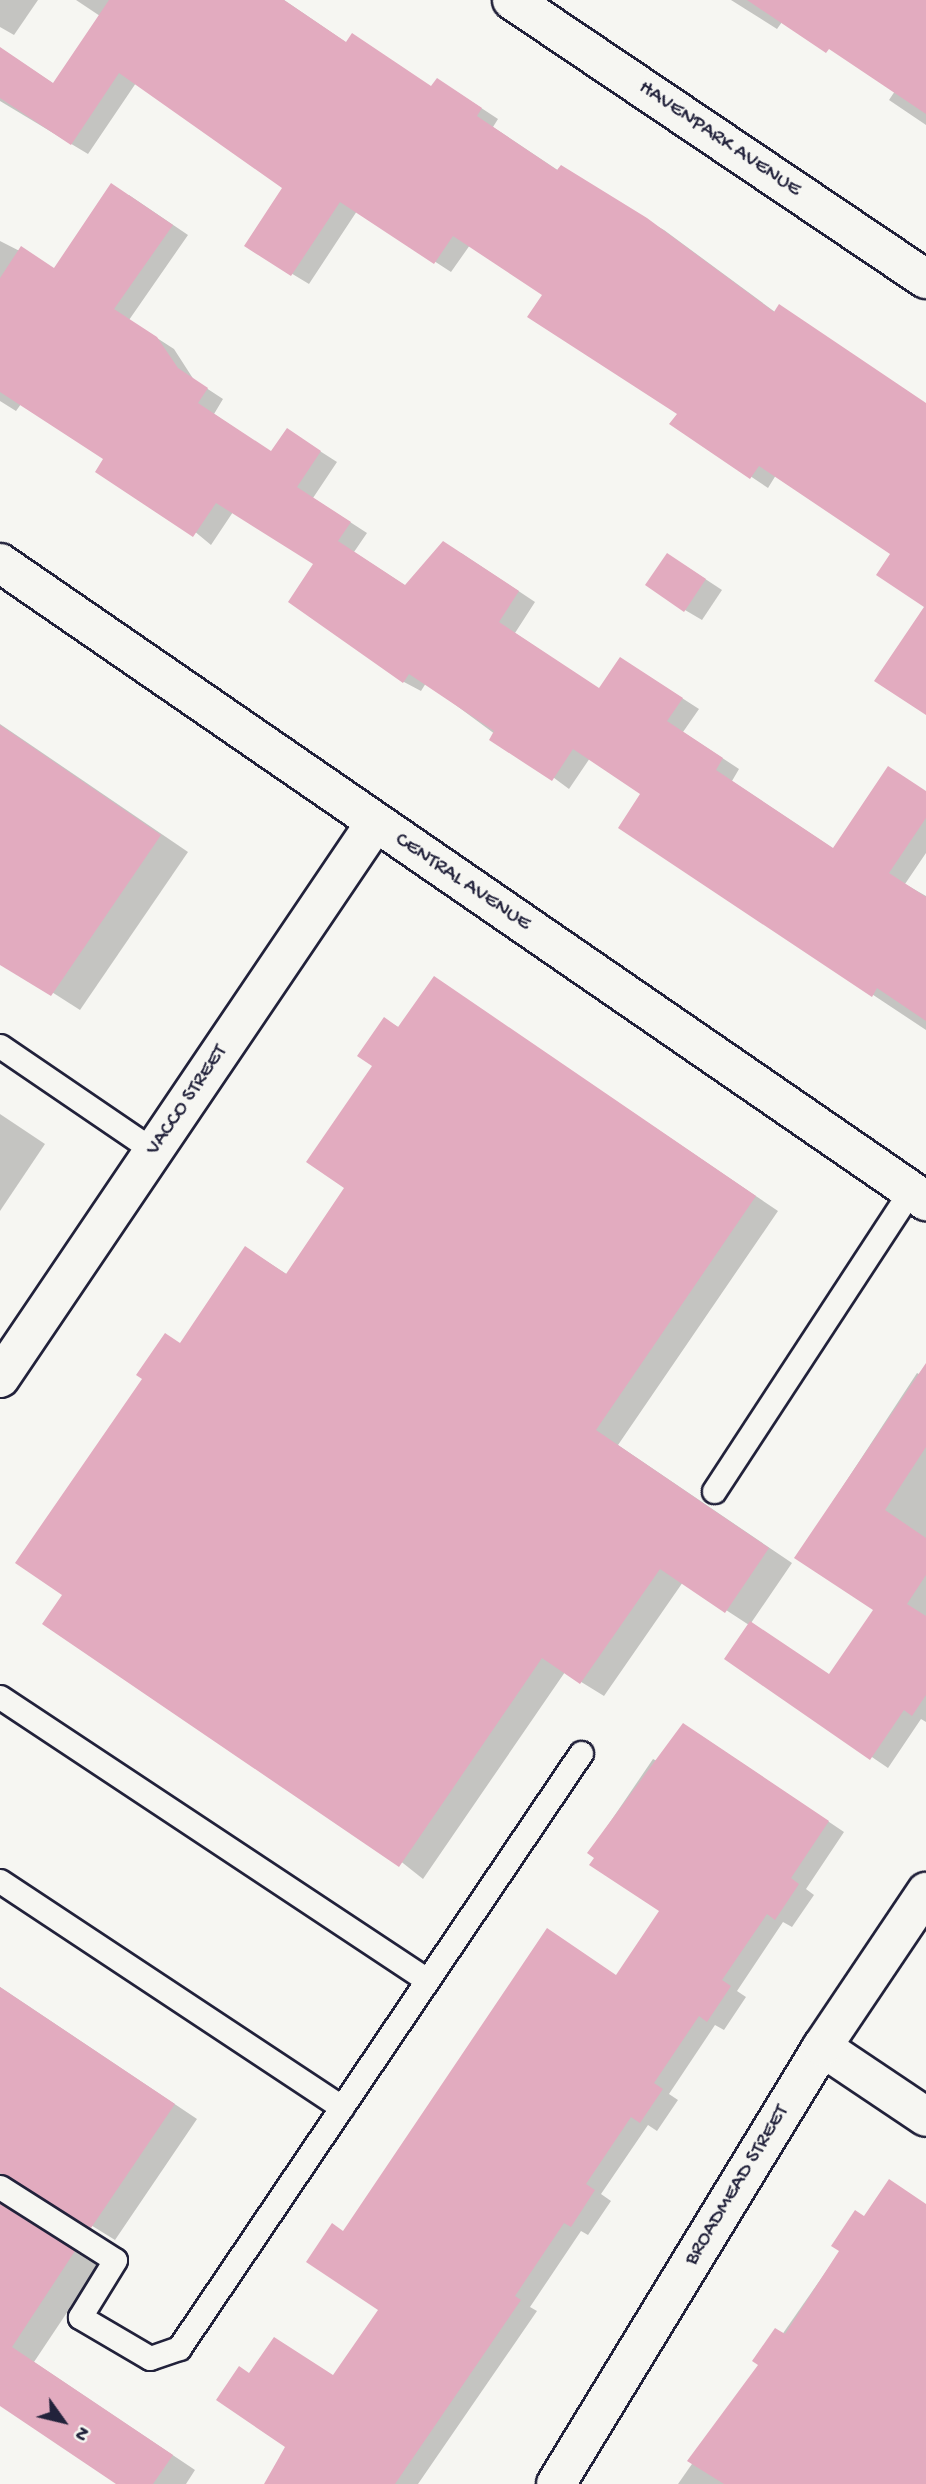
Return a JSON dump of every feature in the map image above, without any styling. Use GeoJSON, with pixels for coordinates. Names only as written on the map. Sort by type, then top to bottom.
{"type":"FeatureCollection","features":[{"type":"Feature","properties":{"kind":"street","name":"HAVENPARK AVENUE"},"geometry":{"type":"LineString","coordinates":[[512,0],[926,279]]}},
{"type":"Feature","properties":{"kind":"street","name":"CENTRAL AVENUE"},"geometry":{"type":"LineString","coordinates":[[0,563],[918,1196]]}},
{"type":"Feature","properties":{"kind":"street","name":"VACCO STREET"},"geometry":{"type":"LineString","coordinates":[[0,1378],[375,823]]}},
{"type":"Feature","properties":{"kind":"street","name":"BROADMEAD STREET"},"geometry":{"type":"LineString","coordinates":[[556,2484],[822,2047],[926,1892]]}},
{"type":"Feature","properties":{"kind":"street"},"geometry":{"type":"LineString","coordinates":[[822,2047],[926,2117]]}},
{"type":"Feature","properties":{"kind":"lane"},"geometry":{"type":"LineString","coordinates":[[0,1046],[154,1151]]}},
{"type":"Feature","properties":{"kind":"lane"},"geometry":{"type":"LineString","coordinates":[[714,1491],[918,1196]]}},
{"type":"Feature","properties":{"kind":"lane"},"geometry":{"type":"LineString","coordinates":[[0,1697],[428,1980]]}},
{"type":"Feature","properties":{"kind":"lane"},"geometry":{"type":"LineString","coordinates":[[0,2187],[115,2260],[80,2317],[150,2358],[179,2348],[581,1753]]}},
{"type":"Feature","properties":{"kind":"lane"},"geometry":{"type":"LineString","coordinates":[[0,1881],[342,2107]]}},
{"type":"Feature","properties":{"kind":"building"},"geometry":{"type":"Polygon","coordinates":[[[109,0],[284,0],[346,42],[352,33],[431,86],[437,78],[482,108],[477,116],[557,170],[561,165],[647,218],[774,312],[779,304],[926,403],[926,715],[874,681],[924,607],[876,575],[890,554],[759,466],[750,479],[669,424],[677,414],[527,317],[542,295],[453,236],[434,264],[340,202],[291,276],[244,246],[282,188],[119,73],[71,145],[0,98],[0,47],[53,83],[109,0]]]}},
{"type":"Feature","properties":{"kind":"building"},"geometry":{"type":"Polygon","coordinates":[[[747,0],[926,0],[926,114],[829,49],[826,53],[747,0]]]}},
{"type":"Feature","properties":{"kind":"building"},"geometry":{"type":"Polygon","coordinates":[[[111,183],[173,225],[114,309],[157,337],[178,368],[208,388],[198,403],[271,451],[287,428],[321,451],[297,487],[351,522],[338,541],[405,585],[443,541],[519,591],[499,622],[599,688],[620,657],[683,698],[667,721],[723,758],[716,770],[833,848],[888,766],[926,791],[926,818],[889,873],[926,897],[926,1021],[877,988],[872,997],[618,828],[640,794],[573,749],[552,781],[489,740],[494,731],[409,674],[403,683],[288,602],[313,564],[216,503],[193,537],[95,472],[103,459],[0,392],[0,278],[21,246],[54,268],[111,183]]]}},
{"type":"Feature","properties":{"kind":"building"},"geometry":{"type":"Polygon","coordinates":[[[667,553],[706,579],[684,612],[645,585],[667,553]]]}},
{"type":"Feature","properties":{"kind":"building"},"geometry":{"type":"Polygon","coordinates":[[[0,725],[161,835],[51,996],[0,965],[0,725]]]}},
{"type":"Feature","properties":{"kind":"building"},"geometry":{"type":"Polygon","coordinates":[[[434,976],[756,1196],[596,1430],[769,1548],[725,1613],[660,1569],[580,1684],[542,1658],[399,1867],[42,1624],[62,1595],[15,1563],[142,1379],[136,1375],[165,1333],[180,1343],[245,1246],[286,1274],[344,1188],[306,1162],[372,1066],[357,1056],[384,1017],[398,1027],[434,976]]]}},
{"type":"Feature","properties":{"kind":"building"},"geometry":{"type":"Polygon","coordinates":[[[926,1363],[926,1447],[885,1510],[926,1538],[926,1575],[907,1604],[926,1616],[926,1695],[912,1716],[904,1710],[870,1760],[724,1659],[750,1621],[829,1674],[873,1610],[794,1558],[926,1363]]]}},
{"type":"Feature","properties":{"kind":"building"},"geometry":{"type":"Polygon","coordinates":[[[683,1723],[829,1821],[791,1878],[799,1884],[775,1920],[767,1914],[722,1980],[731,1986],[707,2022],[699,2016],[654,2083],[663,2089],[640,2123],[631,2117],[586,2184],[595,2190],[571,2227],[564,2223],[515,2296],[521,2300],[395,2484],[264,2484],[285,2447],[216,2400],[239,2366],[249,2373],[274,2337],[333,2375],[378,2310],[306,2262],[332,2223],[343,2231],[547,1928],[616,1975],[659,1911],[589,1865],[594,1858],[587,1853],[683,1723]]]}},
{"type":"Feature","properties":{"kind":"building"},"geometry":{"type":"Polygon","coordinates":[[[0,1987],[175,2104],[91,2228],[0,2173],[0,1987]]]}},
{"type":"Feature","properties":{"kind":"building"},"geometry":{"type":"Polygon","coordinates":[[[889,2179],[926,2204],[926,2484],[724,2484],[687,2461],[758,2365],[752,2361],[775,2328],[785,2334],[839,2251],[831,2246],[855,2210],[864,2216],[889,2179]]]}},
{"type":"Feature","properties":{"kind":"building"},"geometry":{"type":"Polygon","coordinates":[[[0,2204],[75,2251],[12,2347],[173,2455],[153,2484],[116,2484],[0,2406],[0,2204]]]}}]}
